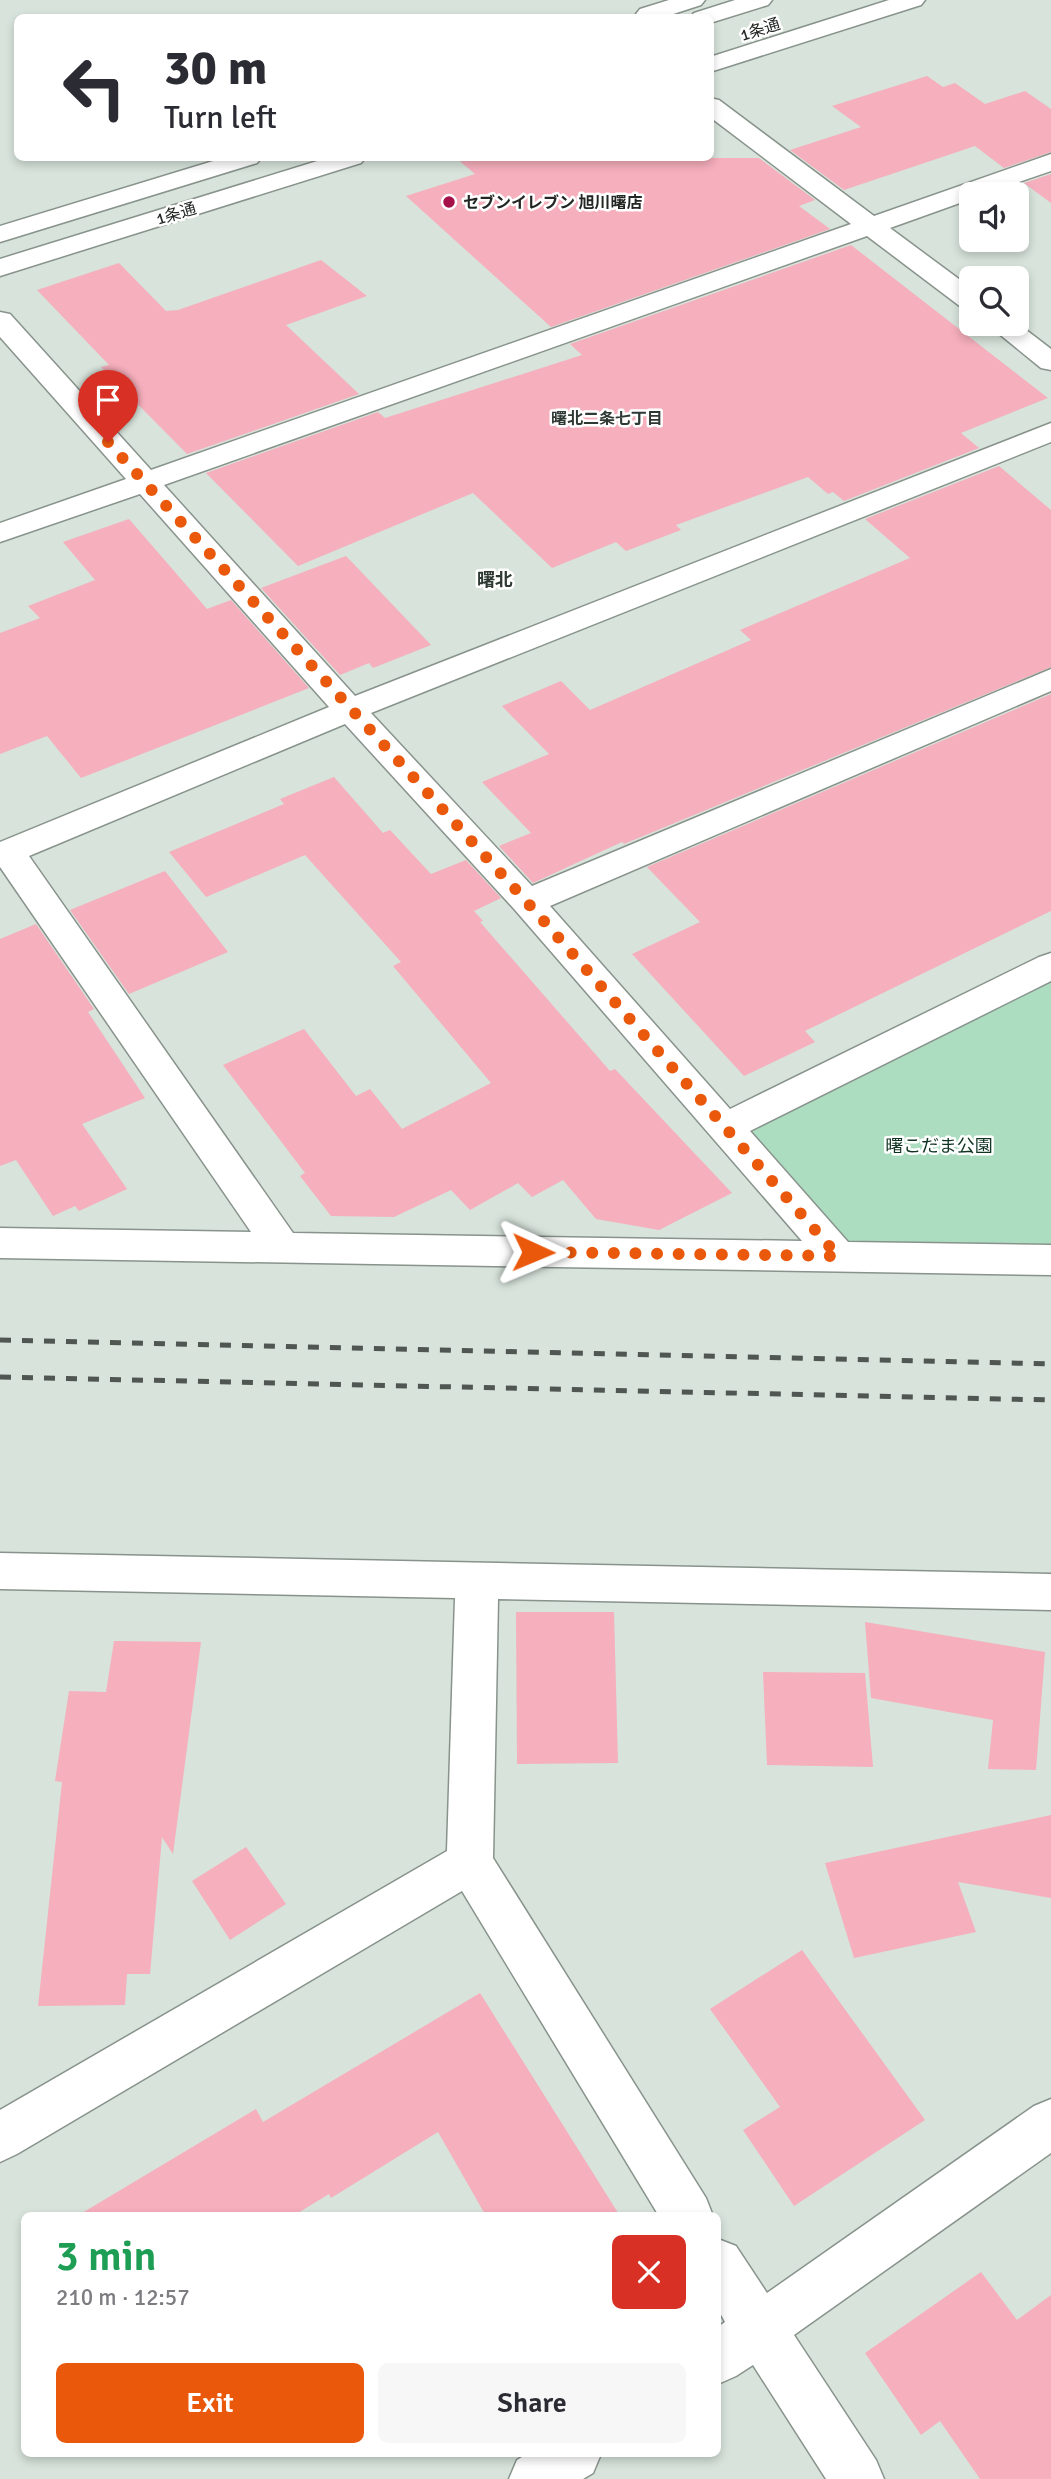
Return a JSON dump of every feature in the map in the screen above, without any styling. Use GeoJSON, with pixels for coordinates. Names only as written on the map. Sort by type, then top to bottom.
{"type":"FeatureCollection","features":[{"type":"Feature","properties":{"kind":"street"},"geometry":{"type":"LineString","coordinates":[[627,0],[648,14]]}},
{"type":"Feature","properties":{"kind":"street"},"geometry":{"type":"LineString","coordinates":[[656,14],[693,0]]}},
{"type":"Feature","properties":{"kind":"street","name":"1条通"},"geometry":{"type":"LineString","coordinates":[[714,14],[760,0]]}},
{"type":"Feature","properties":{"kind":"street","name":"1条通"},"geometry":{"type":"LineString","coordinates":[[714,43],[849,0]]}},
{"type":"Feature","properties":{"kind":"street"},"geometry":{"type":"LineString","coordinates":[[714,64],[913,0]]}},
{"type":"Feature","properties":{"kind":"street"},"geometry":{"type":"LineString","coordinates":[[714,108],[959,292]]}},
{"type":"Feature","properties":{"kind":"street","name":"1条通"},"geometry":{"type":"LineString","coordinates":[[0,234],[238,161]]}},
{"type":"Feature","properties":{"kind":"street","name":"1条通"},"geometry":{"type":"LineString","coordinates":[[0,268],[342,161]]}},
{"type":"Feature","properties":{"kind":"street"},"geometry":{"type":"LineString","coordinates":[[0,533],[1051,162]]}},
{"type":"Feature","properties":{"kind":"street"},"geometry":{"type":"LineString","coordinates":[[0,320],[349,710],[527,902],[838,1256]]}},
{"type":"Feature","properties":{"kind":"street"},"geometry":{"type":"LineString","coordinates":[[1017,336],[1051,362]]}},
{"type":"Feature","properties":{"kind":"street"},"geometry":{"type":"LineString","coordinates":[[283,1249],[4,853],[349,710],[1051,432]]}},
{"type":"Feature","properties":{"kind":"street"},"geometry":{"type":"LineString","coordinates":[[527,902],[1051,679]]}},
{"type":"Feature","properties":{"kind":"street"},"geometry":{"type":"LineString","coordinates":[[724,1128],[1051,966]]}},
{"type":"Feature","properties":{"kind":"street"},"geometry":{"type":"LineString","coordinates":[[0,1243],[1051,1260]]}},
{"type":"Feature","properties":{"kind":"street"},"geometry":{"type":"LineString","coordinates":[[0,1570],[1051,1592]]}},
{"type":"Feature","properties":{"kind":"street"},"geometry":{"type":"LineString","coordinates":[[477,1579],[470,1862],[686,2212]]}},
{"type":"Feature","properties":{"kind":"street"},"geometry":{"type":"LineString","coordinates":[[0,2137],[470,1862]]}},
{"type":"Feature","properties":{"kind":"street"},"geometry":{"type":"LineString","coordinates":[[721,2356],[1051,2123]]}},
{"type":"Feature","properties":{"kind":"street"},"geometry":{"type":"LineString","coordinates":[[721,2269],[857,2479]]}},
{"type":"Feature","properties":{"kind":"street"},"geometry":{"type":"LineString","coordinates":[[536,2479],[569,2457]]}},
{"type":"Feature","properties":{"kind":"green space","name":"曙こだま公園"},"geometry":{"type":"Polygon","coordinates":[[[1051,966],[1051,1260],[838,1256],[724,1128],[1051,966]]]}},
{"type":"Feature","properties":{"kind":"building"},"geometry":{"type":"Polygon","coordinates":[[[927,76],[943,87],[955,83],[985,104],[1025,91],[1051,109],[1051,152],[1004,168],[975,146],[844,190],[790,150],[861,127],[832,106],[927,76]]]}},
{"type":"Feature","properties":{"kind":"building"},"geometry":{"type":"Polygon","coordinates":[[[714,158],[759,158],[815,200],[799,206],[830,229],[551,327],[406,196],[475,174],[460,161],[714,161],[714,158]]]}},
{"type":"Feature","properties":{"kind":"building"},"geometry":{"type":"Polygon","coordinates":[[[1051,174],[1051,203],[1029,187],[1027,182],[1051,174]]]}},
{"type":"Feature","properties":{"kind":"building"},"geometry":{"type":"Polygon","coordinates":[[[851,245],[959,329],[959,336],[968,336],[1048,398],[961,433],[979,448],[844,501],[833,492],[828,494],[808,477],[676,525],[681,530],[626,551],[616,542],[552,568],[473,493],[298,566],[206,473],[378,412],[385,418],[582,355],[570,344],[851,245]]]}},
{"type":"Feature","properties":{"kind":"building"},"geometry":{"type":"Polygon","coordinates":[[[321,260],[367,296],[286,325],[359,394],[187,454],[101,367],[109,365],[37,290],[119,263],[166,311],[178,310],[321,260]]]}},
{"type":"Feature","properties":{"kind":"building"},"geometry":{"type":"Polygon","coordinates":[[[999,466],[1051,510],[1051,667],[624,844],[622,842],[533,883],[499,846],[531,833],[482,782],[549,754],[502,706],[561,681],[590,710],[751,640],[740,630],[910,558],[865,519],[999,466]]]}},
{"type":"Feature","properties":{"kind":"building"},"geometry":{"type":"Polygon","coordinates":[[[129,519],[207,609],[231,600],[309,688],[81,778],[47,736],[0,754],[0,633],[40,618],[28,606],[95,580],[63,542],[129,519]]]}},
{"type":"Feature","properties":{"kind":"building"},"geometry":{"type":"Polygon","coordinates":[[[346,556],[431,645],[373,668],[369,663],[340,675],[261,588],[346,556]]]}},
{"type":"Feature","properties":{"kind":"building"},"geometry":{"type":"Polygon","coordinates":[[[1051,694],[1051,911],[805,1031],[815,1042],[744,1076],[632,954],[700,922],[647,867],[1051,694]]]}},
{"type":"Feature","properties":{"kind":"building"},"geometry":{"type":"Polygon","coordinates":[[[334,777],[383,833],[390,830],[431,874],[466,860],[501,898],[474,911],[483,921],[480,922],[610,1071],[615,1069],[732,1193],[659,1230],[596,1219],[563,1180],[532,1197],[518,1183],[470,1210],[451,1190],[394,1217],[331,1216],[300,1176],[305,1173],[223,1065],[304,1029],[356,1096],[370,1089],[402,1129],[491,1083],[393,966],[401,962],[305,855],[206,897],[169,852],[284,804],[280,799],[334,777]]]}},
{"type":"Feature","properties":{"kind":"building"},"geometry":{"type":"Polygon","coordinates":[[[165,871],[228,952],[129,994],[70,910],[165,871]]]}},
{"type":"Feature","properties":{"kind":"building"},"geometry":{"type":"Polygon","coordinates":[[[36,924],[94,1009],[88,1012],[145,1098],[82,1124],[127,1189],[79,1211],[75,1206],[53,1216],[16,1160],[0,1166],[0,939],[36,924]]]}},
{"type":"Feature","properties":{"kind":"building"},"geometry":{"type":"Polygon","coordinates":[[[516,1612],[614,1612],[618,1763],[517,1764],[516,1612]]]}},
{"type":"Feature","properties":{"kind":"building"},"geometry":{"type":"Polygon","coordinates":[[[865,1622],[1045,1652],[1036,1770],[988,1769],[993,1720],[871,1698],[865,1622]]]}},
{"type":"Feature","properties":{"kind":"building"},"geometry":{"type":"Polygon","coordinates":[[[114,1641],[201,1642],[173,1854],[162,1837],[150,1974],[127,1974],[125,2005],[38,2006],[62,1782],[55,1781],[69,1691],[106,1692],[114,1641]]]}},
{"type":"Feature","properties":{"kind":"building"},"geometry":{"type":"Polygon","coordinates":[[[763,1672],[865,1673],[873,1767],[767,1765],[763,1672]]]}},
{"type":"Feature","properties":{"kind":"building"},"geometry":{"type":"Polygon","coordinates":[[[1051,1815],[1051,1898],[958,1882],[976,1932],[854,1958],[825,1863],[1051,1815]]]}},
{"type":"Feature","properties":{"kind":"building"},"geometry":{"type":"Polygon","coordinates":[[[246,1847],[286,1904],[230,1940],[192,1881],[246,1847]]]}},
{"type":"Feature","properties":{"kind":"building"},"geometry":{"type":"Polygon","coordinates":[[[802,1950],[925,2120],[794,2206],[743,2130],[780,2107],[710,2009],[802,1950]]]}},
{"type":"Feature","properties":{"kind":"building"},"geometry":{"type":"Polygon","coordinates":[[[480,1993],[617,2212],[484,2212],[438,2132],[331,2198],[329,2194],[300,2212],[84,2212],[256,2109],[263,2122],[480,1993]]]}},
{"type":"Feature","properties":{"kind":"building"},"geometry":{"type":"Polygon","coordinates":[[[981,2272],[1017,2320],[1051,2295],[1051,2479],[980,2479],[940,2421],[921,2435],[865,2353],[981,2272]]]}},
{"type":"Feature","properties":{"kind":"railway"},"geometry":{"type":"LineString","coordinates":[[0,1340],[1051,1364]]}},
{"type":"Feature","properties":{"kind":"railway"},"geometry":{"type":"LineString","coordinates":[[0,1377],[1051,1400]]}},
{"type":"Feature","properties":{"kind":"place","name":"セブンイレブン 旭川曙店"},"geometry":{"type":"Point","coordinates":[449,202]}},
{"type":"Feature","properties":{"kind":"district","name":"曙北二条七丁目"},"geometry":{"type":"Point","coordinates":[607,418]}},
{"type":"Feature","properties":{"kind":"district","name":"曙北"},"geometry":{"type":"Point","coordinates":[495,580]}},
{"type":"Feature","properties":{"kind":"route"},"geometry":{"type":"LineString","coordinates":[[108,442],[349,710],[527,902],[838,1256],[533,1252]]}}]}
